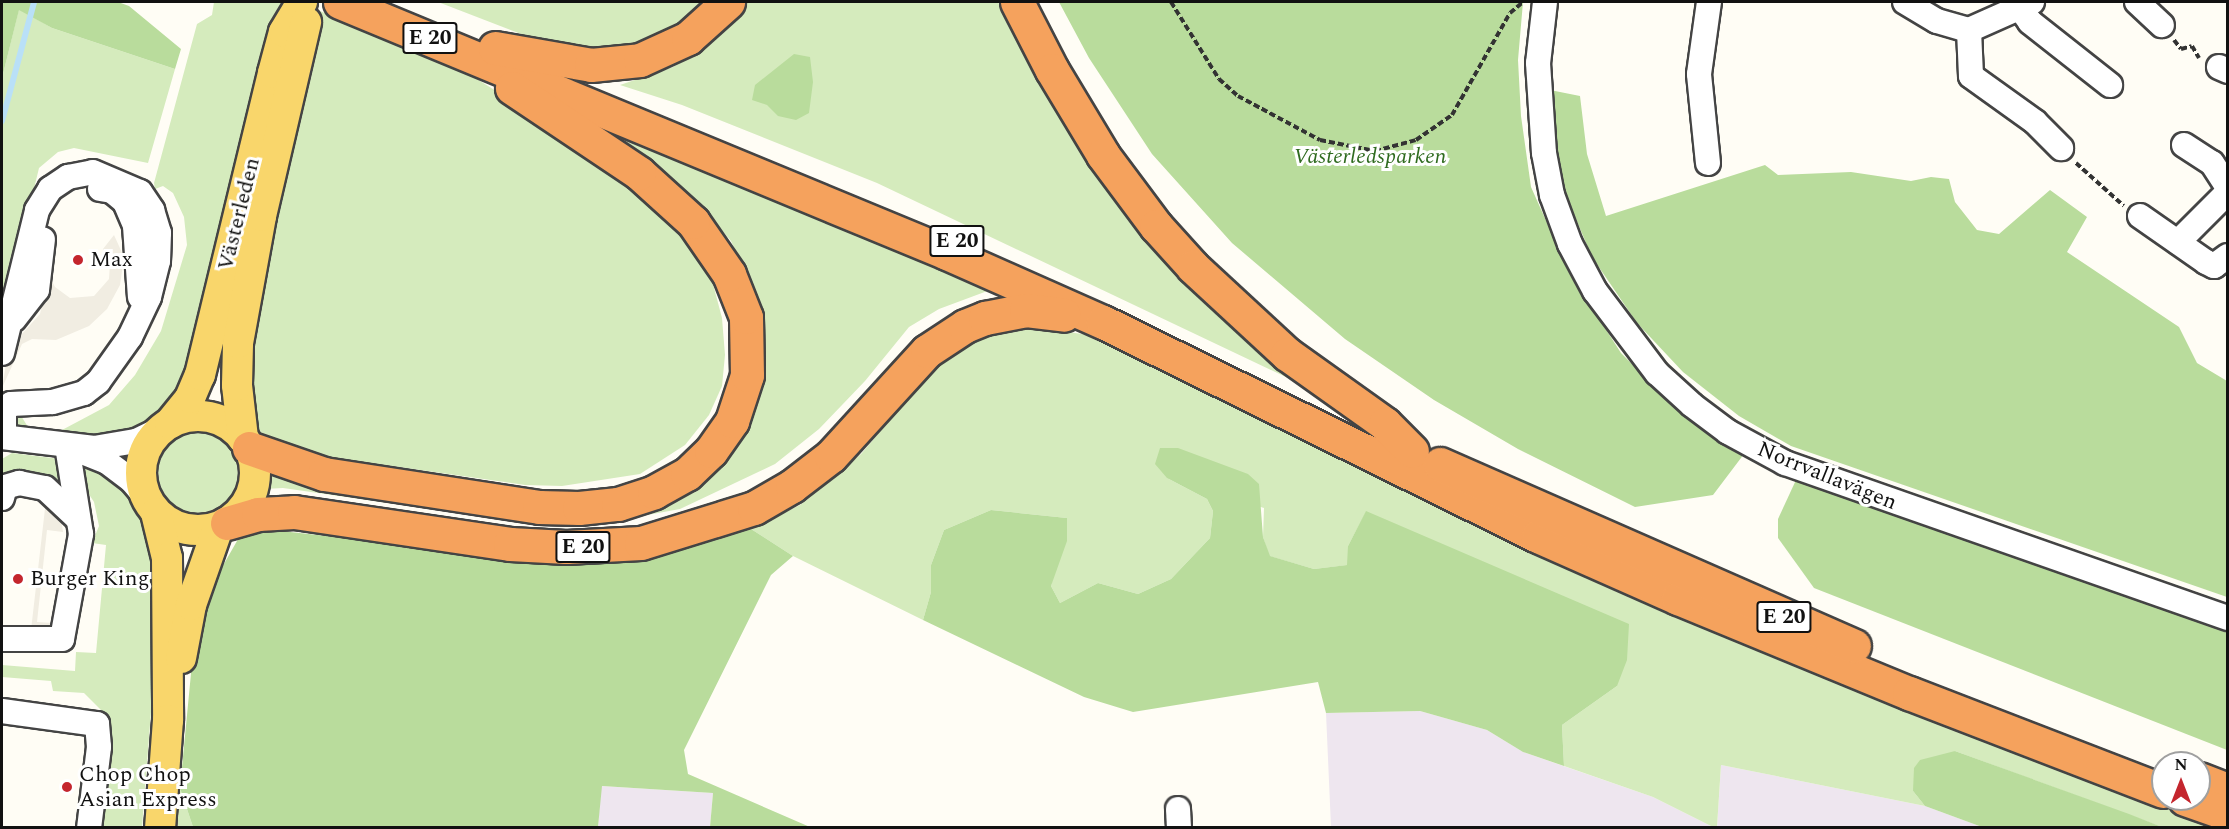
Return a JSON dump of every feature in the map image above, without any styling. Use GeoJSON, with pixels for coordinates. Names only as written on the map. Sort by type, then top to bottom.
{"type":"FeatureCollection","features":[{"type":"Feature","properties":{"kind":"highway","name":"E 20"},"geometry":{"type":"LineString","coordinates":[[340,2],[387,9],[1103,322],[1528,532],[1668,594],[1898,689],[2151,786]]}},
{"type":"Feature","properties":{"kind":"highway","name":"E 20"},"geometry":{"type":"LineString","coordinates":[[484,52],[591,65],[640,60],[688,38],[728,2]]}},
{"type":"Feature","properties":{"kind":"highway","name":"E 20"},"geometry":{"type":"LineString","coordinates":[[1017,2],[1052,70],[1103,155],[1155,226],[1193,267],[1287,354],[1385,424],[1412,451]]}},
{"type":"Feature","properties":{"kind":"highway","name":"E 20"},"geometry":{"type":"LineString","coordinates":[[246,443],[324,474],[539,507],[579,508],[618,504],[654,492],[687,474],[711,451],[732,421],[747,375],[746,317],[729,274],[712,246],[693,222],[639,173],[506,85],[484,52]]}},
{"type":"Feature","properties":{"kind":"highway","name":"E 20"},"geometry":{"type":"LineString","coordinates":[[484,52],[960,243],[1412,451],[1820,633],[2151,761]]}},
{"type":"Feature","properties":{"kind":"highway","name":"E 20"},"geometry":{"type":"LineString","coordinates":[[222,526],[258,514],[294,512],[510,544],[566,548],[641,543],[754,508],[792,486],[831,456],[927,351],[965,327],[985,318],[1026,310],[1103,322]]}},
{"type":"Feature","properties":{"kind":"highway"},"geometry":{"type":"LineString","coordinates":[[2211,784],[2228,790]]}},
{"type":"Feature","properties":{"kind":"highway"},"geometry":{"type":"LineString","coordinates":[[2211,808],[2228,814]]}},
{"type":"Feature","properties":{"kind":"main road","name":"Västerleden"},"geometry":{"type":"LineString","coordinates":[[165,426],[189,398],[200,375],[284,32],[302,2]]}},
{"type":"Feature","properties":{"kind":"main road","name":"Västerleden"},"geometry":{"type":"LineString","coordinates":[[246,443],[237,385],[238,343],[261,216],[309,2]]}},
{"type":"Feature","properties":{"kind":"main road"},"geometry":{"type":"LineString","coordinates":[[160,828],[168,720],[167,558],[141,464],[148,445],[165,426],[189,417],[208,417],[227,424],[246,443],[255,468],[251,495],[222,526],[191,605],[168,720]]}},
{"type":"Feature","properties":{"kind":"main road"},"geometry":{"type":"LineString","coordinates":[[151,506],[183,529],[222,526]]}},
{"type":"Feature","properties":{"kind":"street","name":"Norrvallavägen"},"geometry":{"type":"LineString","coordinates":[[1545,2],[1538,63],[1544,153],[1552,195],[1570,243],[1595,291],[1657,373],[1692,405],[1728,432],[1785,463],[2228,618]]}},
{"type":"Feature","properties":{"kind":"street"},"geometry":{"type":"LineString","coordinates":[[1708,163],[1699,74],[1709,2]]}},
{"type":"Feature","properties":{"kind":"street"},"geometry":{"type":"LineString","coordinates":[[1905,2],[1936,21],[1969,30],[2026,5],[2030,22],[2110,85]]}},
{"type":"Feature","properties":{"kind":"street"},"geometry":{"type":"LineString","coordinates":[[2137,2],[2162,25]]}},
{"type":"Feature","properties":{"kind":"street"},"geometry":{"type":"LineString","coordinates":[[1969,30],[1971,76],[2036,122],[2061,148]]}},
{"type":"Feature","properties":{"kind":"street"},"geometry":{"type":"LineString","coordinates":[[2178,242],[2226,183],[2212,163],[2184,145]]}},
{"type":"Feature","properties":{"kind":"street"},"geometry":{"type":"LineString","coordinates":[[2,353],[37,210],[50,189],[68,177],[93,172],[140,192],[152,210],[159,233],[158,261],[139,318],[98,382],[72,399],[11,404],[4,411],[2,437],[67,446],[112,447],[165,426]]}},
{"type":"Feature","properties":{"kind":"street"},"geometry":{"type":"LineString","coordinates":[[2140,216],[2214,266],[2228,256]]}},
{"type":"Feature","properties":{"kind":"street"},"geometry":{"type":"LineString","coordinates":[[67,446],[107,462],[132,481],[151,506]]}},
{"type":"Feature","properties":{"kind":"street"},"geometry":{"type":"LineString","coordinates":[[2,639],[62,639],[81,534],[67,446]]}},
{"type":"Feature","properties":{"kind":"street"},"geometry":{"type":"LineString","coordinates":[[2,498],[5,487],[19,483],[45,488],[78,519]]}},
{"type":"Feature","properties":{"kind":"street"},"geometry":{"type":"LineString","coordinates":[[2,711],[86,720],[97,724],[100,735],[89,828]]}},
{"type":"Feature","properties":{"kind":"path"},"geometry":{"type":"LineString","coordinates":[[1171,2],[1219,79],[1238,96],[1320,140],[1375,151],[1416,140],[1452,115],[1510,14],[1523,2]]}},
{"type":"Feature","properties":{"kind":"path"},"geometry":{"type":"LineString","coordinates":[[2162,25],[2181,49],[2192,46],[2199,58],[2223,69]]}},
{"type":"Feature","properties":{"kind":"path"},"geometry":{"type":"LineString","coordinates":[[2061,148],[2112,198],[2140,216]]}},
{"type":"Feature","properties":{"kind":"shaded area"},"geometry":{"type":"Polygon","coordinates":[[[114,235],[124,257],[120,285],[107,309],[89,326],[56,340],[32,339],[22,344],[2,388],[7,358],[12,345],[40,314],[49,275],[55,287],[70,298],[94,296],[109,279],[110,263],[103,249],[114,235]]]}},
{"type":"Feature","properties":{"kind":"shaded area"},"geometry":{"type":"Polygon","coordinates":[[[46,500],[60,511],[63,532],[47,530],[37,622],[52,623],[48,628],[31,630],[46,500]]]}},
{"type":"Feature","properties":{"kind":"shaded area"},"geometry":{"type":"Polygon","coordinates":[[[1420,711],[1487,730],[1523,752],[1653,797],[1713,827],[1331,827],[1326,713],[1420,711]]]}},
{"type":"Feature","properties":{"kind":"shaded area"},"geometry":{"type":"Polygon","coordinates":[[[1721,765],[1925,806],[1982,827],[1717,828],[1721,765]]]}},
{"type":"Feature","properties":{"kind":"shaded area"},"geometry":{"type":"Polygon","coordinates":[[[601,786],[713,793],[710,827],[598,828],[601,786]]]}},
{"type":"Feature","properties":{"kind":"green space"},"geometry":{"type":"Polygon","coordinates":[[[2,2],[118,2],[129,6],[181,49],[175,69],[52,28],[19,10],[2,78],[2,2]]]}},
{"type":"Feature","properties":{"kind":"green space"},"geometry":{"type":"Polygon","coordinates":[[[214,2],[285,2],[182,388],[144,425],[109,439],[19,428],[13,422],[18,411],[28,427],[62,430],[109,405],[135,375],[161,331],[187,245],[184,217],[173,193],[163,186],[155,189],[154,183],[197,24],[212,15],[214,2]]]}},
{"type":"Feature","properties":{"kind":"green space"},"geometry":{"type":"Polygon","coordinates":[[[438,2],[708,2],[661,38],[613,52],[550,45],[438,2]]]}},
{"type":"Feature","properties":{"kind":"green space"},"geometry":{"type":"Polygon","coordinates":[[[743,2],[998,2],[1043,88],[1132,220],[1197,293],[1285,369],[1326,396],[877,183],[682,105],[620,85],[673,67],[728,28],[743,2]]]}},
{"type":"Feature","properties":{"kind":"green space","name":"Västerledsparken"},"geometry":{"type":"Polygon","coordinates":[[[1059,2],[1523,2],[1518,60],[1521,116],[1531,187],[1569,272],[1621,353],[1673,405],[1744,454],[1713,495],[1635,507],[1518,449],[1434,400],[1345,339],[1232,243],[1152,154],[1089,58],[1059,2]]]}},
{"type":"Feature","properties":{"kind":"green space"},"geometry":{"type":"Polygon","coordinates":[[[19,9],[52,28],[175,69],[148,163],[74,148],[58,152],[39,168],[2,321],[2,78],[19,9]]]}},
{"type":"Feature","properties":{"kind":"green space"},"geometry":{"type":"Polygon","coordinates":[[[320,11],[461,69],[577,142],[673,222],[704,262],[713,284],[722,318],[725,355],[722,386],[709,415],[685,445],[640,474],[562,486],[525,485],[300,453],[262,434],[251,417],[250,317],[320,11]]]}},
{"type":"Feature","properties":{"kind":"green space"},"geometry":{"type":"Polygon","coordinates":[[[794,54],[810,57],[813,82],[809,113],[796,120],[778,116],[767,105],[752,100],[755,85],[794,54]]]}},
{"type":"Feature","properties":{"kind":"green space"},"geometry":{"type":"Polygon","coordinates":[[[1550,90],[1580,96],[1587,154],[1606,216],[1765,165],[1778,175],[1851,172],[1911,181],[1931,177],[1949,179],[1955,202],[1977,230],[1999,234],[2050,190],[2087,217],[2067,252],[2179,327],[2197,363],[2227,381],[2227,597],[1791,446],[1739,416],[1683,372],[1637,323],[1592,257],[1565,193],[1553,144],[1550,90]]]}},
{"type":"Feature","properties":{"kind":"green space"},"geometry":{"type":"Polygon","coordinates":[[[565,100],[990,290],[939,309],[909,327],[865,381],[819,429],[775,464],[680,509],[620,520],[553,522],[507,520],[283,488],[264,489],[264,472],[268,470],[506,511],[688,482],[761,327],[756,295],[731,241],[702,207],[664,171],[565,100]]]}},
{"type":"Feature","properties":{"kind":"green space"},"geometry":{"type":"Polygon","coordinates":[[[1012,324],[1089,335],[1518,544],[1810,671],[2151,799],[2151,811],[2184,811],[2227,827],[2162,827],[1955,751],[1913,791],[1925,806],[1721,765],[1717,827],[1713,827],[1653,797],[1564,766],[1562,725],[1617,686],[1366,512],[1348,546],[1348,565],[1314,569],[1269,556],[1263,537],[1264,508],[1167,478],[1207,499],[1213,511],[1210,538],[1171,579],[1138,594],[1098,583],[1060,603],[1051,586],[1067,518],[991,510],[944,530],[931,565],[931,592],[923,620],[793,556],[751,529],[800,505],[861,454],[947,353],[980,334],[1012,324]]]}},
{"type":"Feature","properties":{"kind":"green space"},"geometry":{"type":"Polygon","coordinates":[[[198,433],[213,436],[226,445],[235,458],[238,473],[235,488],[226,501],[213,510],[198,513],[183,510],[170,501],[161,488],[158,473],[161,458],[170,445],[183,436],[198,433]]]}},
{"type":"Feature","properties":{"kind":"green space"},"geometry":{"type":"Polygon","coordinates":[[[1160,448],[1178,448],[1248,474],[1259,484],[1263,537],[1270,556],[1314,569],[1347,565],[1348,546],[1366,511],[1629,624],[1627,660],[1617,686],[1562,725],[1564,766],[1523,752],[1487,730],[1420,711],[1326,713],[1318,682],[1133,712],[1084,697],[923,620],[931,592],[931,565],[944,530],[991,510],[1067,518],[1067,541],[1051,586],[1060,603],[1098,583],[1138,594],[1171,579],[1210,538],[1213,511],[1207,499],[1167,478],[1155,464],[1160,448]]]}},
{"type":"Feature","properties":{"kind":"green space"},"geometry":{"type":"Polygon","coordinates":[[[12,453],[68,460],[59,485],[2,485],[2,459],[12,453]]]}},
{"type":"Feature","properties":{"kind":"green space"},"geometry":{"type":"Polygon","coordinates":[[[87,463],[105,471],[128,493],[141,516],[154,559],[158,622],[142,827],[101,827],[111,740],[106,715],[84,693],[53,691],[51,681],[2,677],[2,665],[75,671],[76,652],[96,653],[106,545],[92,543],[99,526],[94,502],[81,482],[80,469],[87,463]]]}},
{"type":"Feature","properties":{"kind":"green space"},"geometry":{"type":"Polygon","coordinates":[[[1796,480],[2227,625],[2227,750],[1814,588],[1778,538],[1778,519],[1796,480]]]}},
{"type":"Feature","properties":{"kind":"green space"},"geometry":{"type":"Polygon","coordinates":[[[245,527],[508,556],[603,560],[751,529],[793,556],[771,575],[684,750],[688,774],[810,827],[710,827],[713,793],[602,786],[598,827],[193,827],[180,788],[197,611],[245,527]]]}},
{"type":"Feature","properties":{"kind":"green space"},"geometry":{"type":"Polygon","coordinates":[[[1955,751],[2162,827],[1982,827],[1925,806],[1913,791],[1914,768],[1920,760],[1955,751]]]}},
{"type":"Feature","properties":{"kind":"green space"},"geometry":{"type":"Polygon","coordinates":[[[180,788],[193,827],[177,827],[180,788]]]}},
{"type":"Feature","properties":{"kind":"waterway"},"geometry":{"type":"LineString","coordinates":[[2,121],[34,2]]}},
{"type":"Feature","properties":{"kind":"place","name":"Max"},"geometry":{"type":"Point","coordinates":[78,260]}},
{"type":"Feature","properties":{"kind":"place","name":"Burger King"},"geometry":{"type":"Point","coordinates":[18,579]}},
{"type":"Feature","properties":{"kind":"place","name":"Chop Chop Asian Express"},"geometry":{"type":"Point","coordinates":[67,787]}}]}
